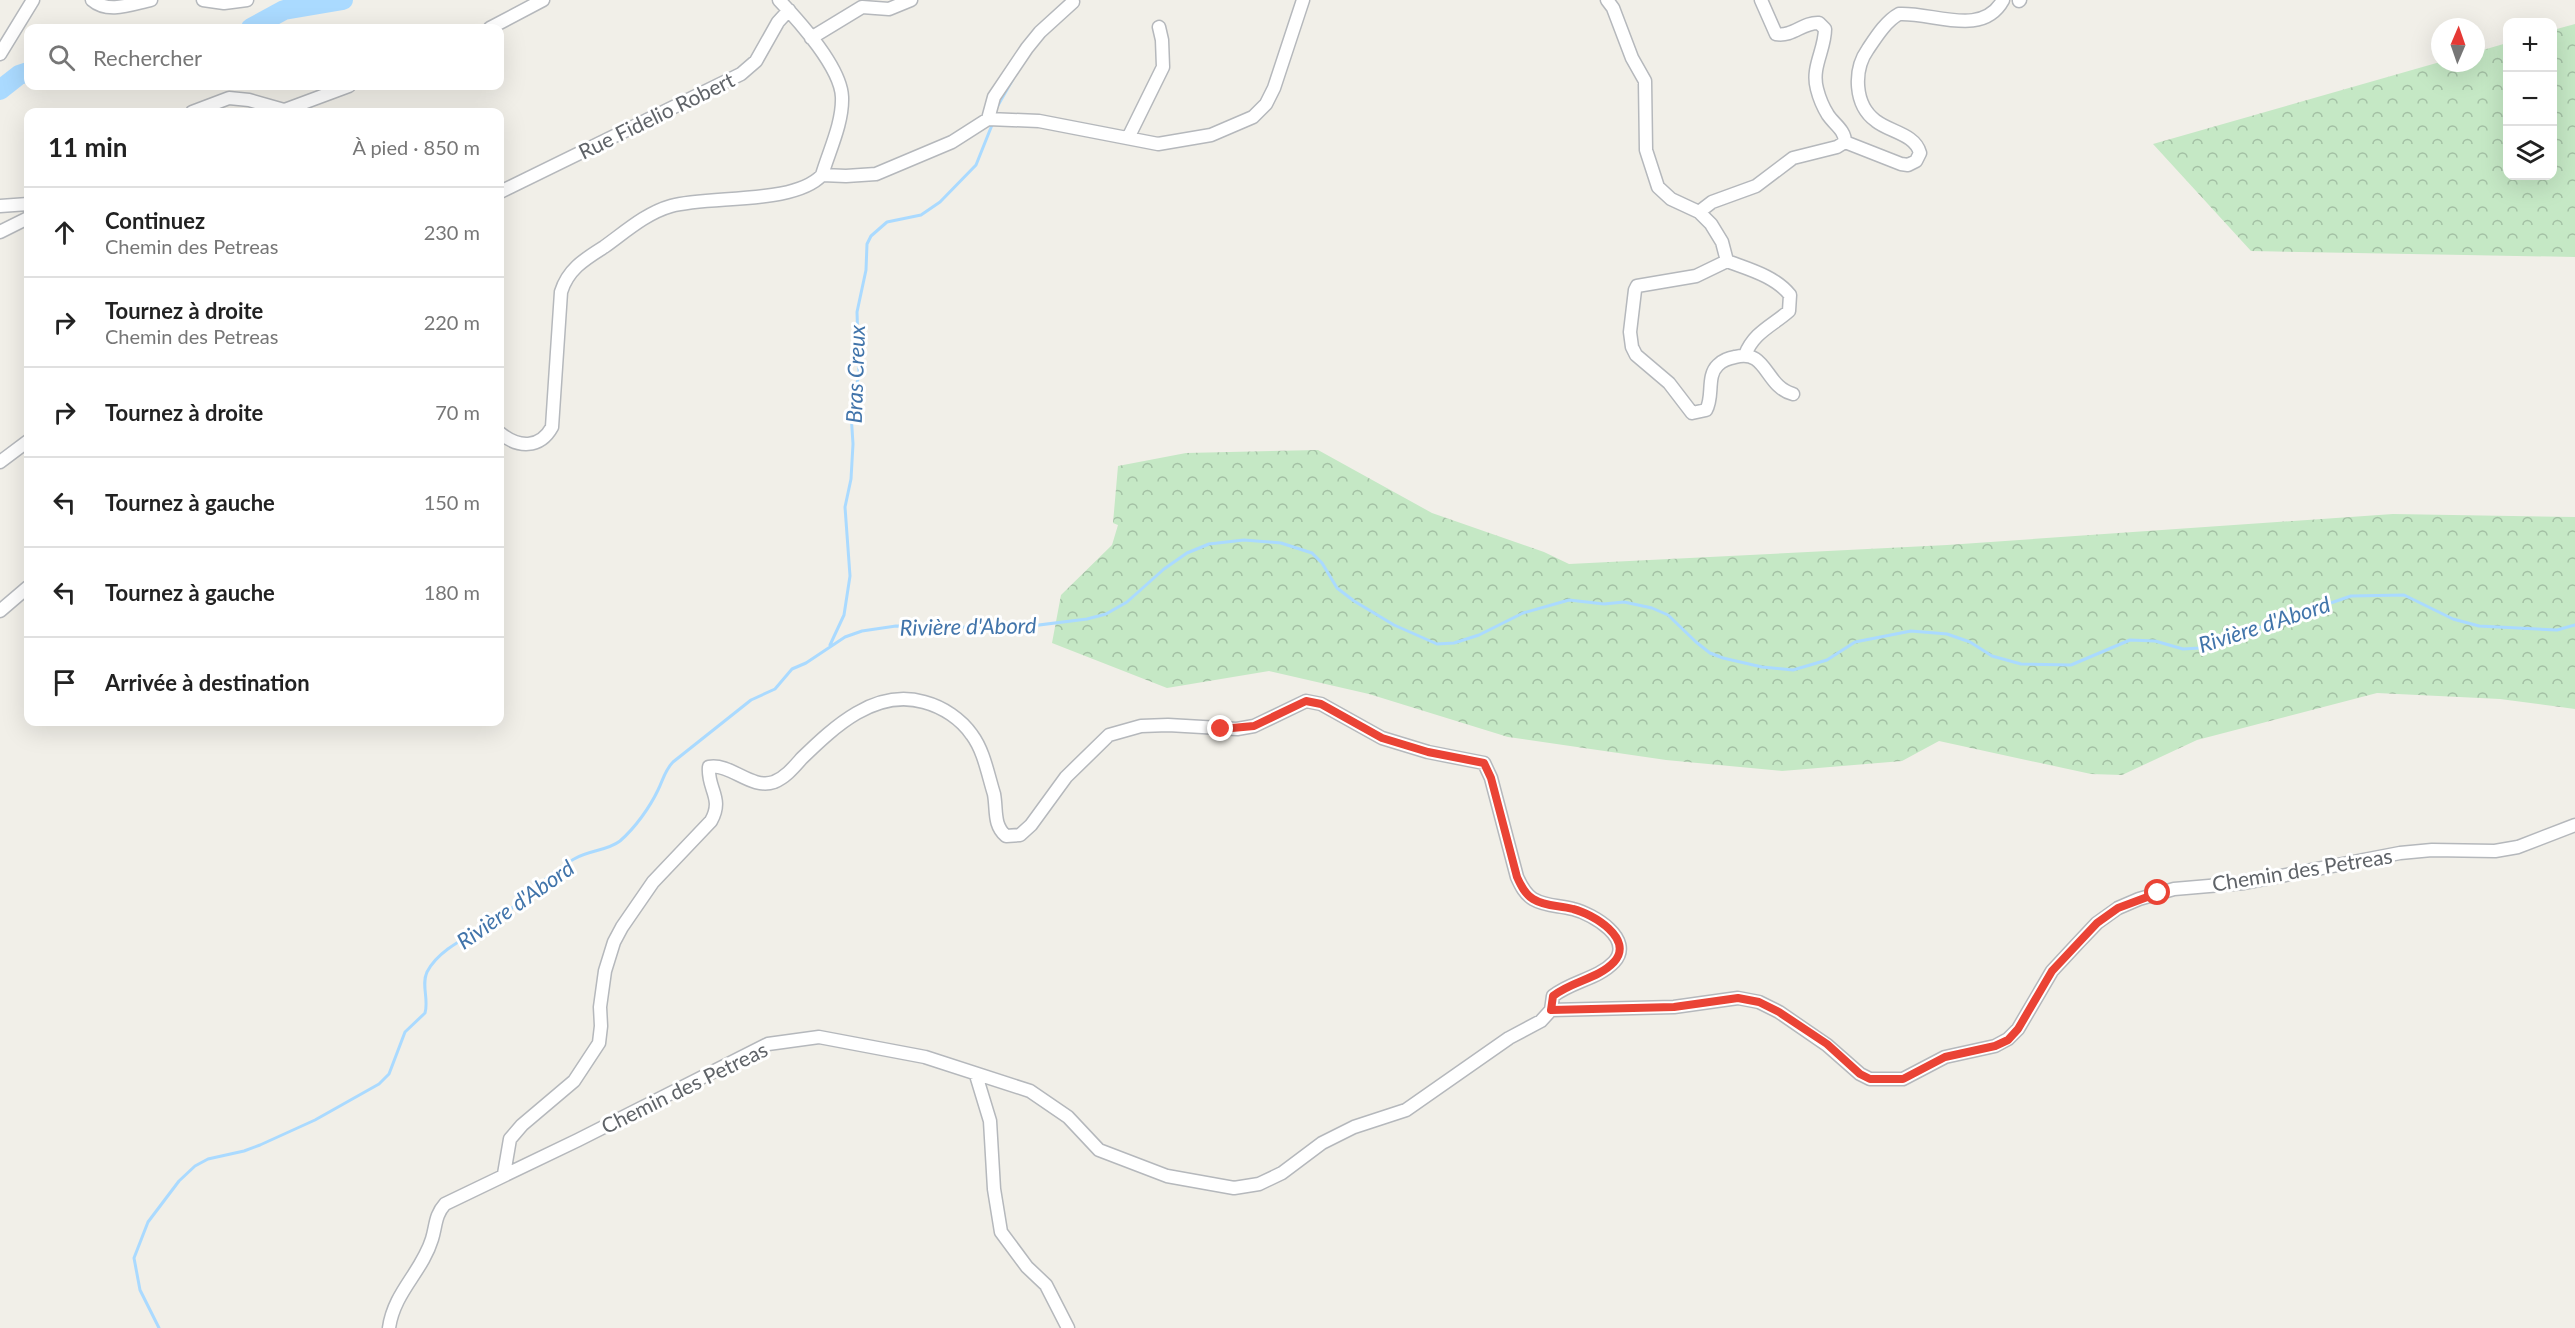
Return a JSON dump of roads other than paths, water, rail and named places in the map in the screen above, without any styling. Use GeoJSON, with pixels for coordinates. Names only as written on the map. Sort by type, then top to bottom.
{"type":"FeatureCollection","features":[{"type":"Feature","properties":{"kind":"street"},"geometry":{"type":"LineString","coordinates":[[0,54],[33,0]]}},
{"type":"Feature","properties":{"kind":"street"},"geometry":{"type":"LineString","coordinates":[[92,0],[111,8],[151,0]]}},
{"type":"Feature","properties":{"kind":"street"},"geometry":{"type":"LineString","coordinates":[[203,0],[224,3],[247,0]]}},
{"type":"Feature","properties":{"kind":"street"},"geometry":{"type":"LineString","coordinates":[[498,24],[543,0]]}},
{"type":"Feature","properties":{"kind":"street"},"geometry":{"type":"LineString","coordinates":[[810,38],[862,7],[890,9],[911,0]]}},
{"type":"Feature","properties":{"kind":"street"},"geometry":{"type":"LineString","coordinates":[[504,435],[519,444],[528,444],[543,440],[552,427],[561,292],[566,278],[576,266],[651,214],[686,202],[772,195],[802,187],[822,175],[846,177],[876,174],[952,142],[988,119],[1039,120],[1165,144],[1211,135],[1253,117],[1266,104],[1274,88],[1303,0]]}},
{"type":"Feature","properties":{"kind":"street"},"geometry":{"type":"LineString","coordinates":[[1607,0],[1613,8],[1632,58],[1645,81],[1646,150],[1659,187],[1671,199],[1699,213],[1717,231],[1727,261]]}},
{"type":"Feature","properties":{"kind":"street"},"geometry":{"type":"LineString","coordinates":[[1761,0],[1776,34],[1789,34],[1813,23],[1819,23],[1825,29],[1825,38],[1817,60],[1816,87],[1827,113],[1841,130],[1845,142]]}},
{"type":"Feature","properties":{"kind":"street"},"geometry":{"type":"LineString","coordinates":[[1845,142],[1901,164],[1908,165],[1916,161],[1920,153],[1916,145],[1874,120],[1865,108],[1857,79],[1858,67],[1864,54],[1889,22],[1899,14],[1977,20],[1991,16],[2003,0]]}},
{"type":"Feature","properties":{"kind":"street"},"geometry":{"type":"LineString","coordinates":[[988,119],[994,98],[1027,48],[1040,32],[1073,2]]}},
{"type":"Feature","properties":{"kind":"street"},"geometry":{"type":"LineString","coordinates":[[782,3],[810,38],[839,83],[842,98],[837,128],[822,175]]}},
{"type":"Feature","properties":{"kind":"street","name":"Rue Fidelio Robert"},"geometry":{"type":"LineString","coordinates":[[504,190],[741,74],[756,61],[778,21],[782,3]]}},
{"type":"Feature","properties":{"kind":"street"},"geometry":{"type":"LineString","coordinates":[[1128,138],[1163,67],[1159,27]]}},
{"type":"Feature","properties":{"kind":"street"},"geometry":{"type":"LineString","coordinates":[[289,108],[338,90]]}},
{"type":"Feature","properties":{"kind":"street"},"geometry":{"type":"LineString","coordinates":[[203,108],[229,98],[249,100],[272,108]]}},
{"type":"Feature","properties":{"kind":"street"},"geometry":{"type":"LineString","coordinates":[[1699,213],[1712,202],[1756,186],[1793,158],[1837,147],[1845,142]]}},
{"type":"Feature","properties":{"kind":"street"},"geometry":{"type":"LineString","coordinates":[[0,206],[24,204]]}},
{"type":"Feature","properties":{"kind":"street"},"geometry":{"type":"LineString","coordinates":[[0,232],[24,220]]}},
{"type":"Feature","properties":{"kind":"street"},"geometry":{"type":"LineString","coordinates":[[1745,355],[1751,341],[1789,311],[1790,295],[1785,288],[1768,278],[1727,261],[1696,276],[1637,286],[1630,332],[1632,347],[1636,355],[1670,383],[1692,413],[1706,410],[1709,405],[1713,373],[1717,365],[1729,358],[1745,355],[1758,359],[1769,377],[1784,391],[1794,394]]}},
{"type":"Feature","properties":{"kind":"street"},"geometry":{"type":"LineString","coordinates":[[0,462],[24,444]]}},
{"type":"Feature","properties":{"kind":"street"},"geometry":{"type":"LineString","coordinates":[[0,611],[24,590]]}},
{"type":"Feature","properties":{"kind":"street"},"geometry":{"type":"LineString","coordinates":[[504,1174],[510,1138],[574,1081],[599,1043],[600,1007],[605,971],[614,942],[653,882],[711,821],[715,813],[716,798],[709,767],[724,769],[763,783],[775,782],[790,772],[849,717],[879,702],[917,700],[935,705],[955,717],[971,732],[980,747],[994,797],[1000,831],[1006,836],[1020,835],[1031,825],[1066,777],[1109,735],[1141,726],[1168,725],[1221,729],[1254,726],[1306,701],[1321,704],[1382,738],[1428,752],[1484,763],[1491,778],[1517,877],[1523,890],[1547,906],[1573,909],[1593,918],[1613,932],[1620,942],[1620,952],[1615,961],[1604,970],[1560,990],[1553,996],[1551,1010]]}},
{"type":"Feature","properties":{"kind":"street","name":"Chemin des Petreas"},"geometry":{"type":"LineString","coordinates":[[389,1328],[391,1314],[405,1284],[424,1257],[432,1239],[439,1210],[452,1199],[578,1140],[768,1044],[819,1036],[925,1057],[1030,1091],[1068,1117],[1099,1150],[1167,1176],[1234,1188],[1259,1184],[1282,1173],[1322,1143],[1354,1128],[1406,1110],[1509,1038],[1541,1021],[1551,1010],[1674,1007],[1738,998],[1759,1002],[1779,1012],[1827,1044],[1860,1074],[1870,1079],[1903,1079],[1945,1057],[1995,1046],[2008,1040],[2018,1029],[2052,971],[2078,943],[2097,923],[2118,908],[2139,899],[2174,889],[2244,883],[2400,853],[2432,850],[2495,851],[2518,847],[2575,825]]}},
{"type":"Feature","properties":{"kind":"street"},"geometry":{"type":"LineString","coordinates":[[976,1075],[990,1121],[994,1189],[1001,1232],[1027,1267],[1046,1285],[1068,1328]]}},
{"type":"Feature","properties":{"kind":"waterway"},"geometry":{"type":"LineString","coordinates":[[258,24],[284,10],[343,0]]}},
{"type":"Feature","properties":{"kind":"waterway"},"geometry":{"type":"LineString","coordinates":[[0,90],[24,73]]}},
{"type":"Feature","properties":{"kind":"waterway","name":"Bras Creux"},"geometry":{"type":"LineString","coordinates":[[997,107],[1013,79]]}},
{"type":"Feature","properties":{"kind":"waterway","name":"Bras Creux"},"geometry":{"type":"LineString","coordinates":[[830,645],[844,615],[850,576],[845,507],[851,479],[853,444],[851,413],[859,374],[857,312],[866,270],[867,244],[871,236],[887,222],[921,215],[940,202],[976,165],[992,125]]}},
{"type":"Feature","properties":{"kind":"waterway","name":"Rivière d'Abord"},"geometry":{"type":"LineString","coordinates":[[159,1328],[140,1290],[134,1258],[148,1222],[179,1181],[195,1166],[208,1159],[260,1145],[315,1120],[379,1084],[389,1074],[405,1032],[425,1013],[425,977],[441,954],[503,915],[564,865],[580,856],[620,841],[655,797],[673,762],[751,700],[775,689],[792,669],[806,663],[845,637],[862,631],[896,626],[1015,628],[1087,619],[1106,614],[1127,602],[1164,569],[1187,553],[1209,544],[1244,540],[1281,543],[1312,553],[1322,563],[1337,588],[1354,601],[1394,625],[1437,644],[1454,643],[1479,635],[1523,613],[1569,600],[1604,604],[1624,602],[1652,608],[1668,615],[1710,653],[1762,667],[1793,670],[1827,660],[1855,642],[1911,631],[1947,634],[1970,642],[1992,656],[2021,664],[2071,665],[2130,640],[2155,641],[2183,649],[2200,648],[2351,596],[2404,595],[2453,619],[2479,626],[2557,630],[2575,625]]}}]}
